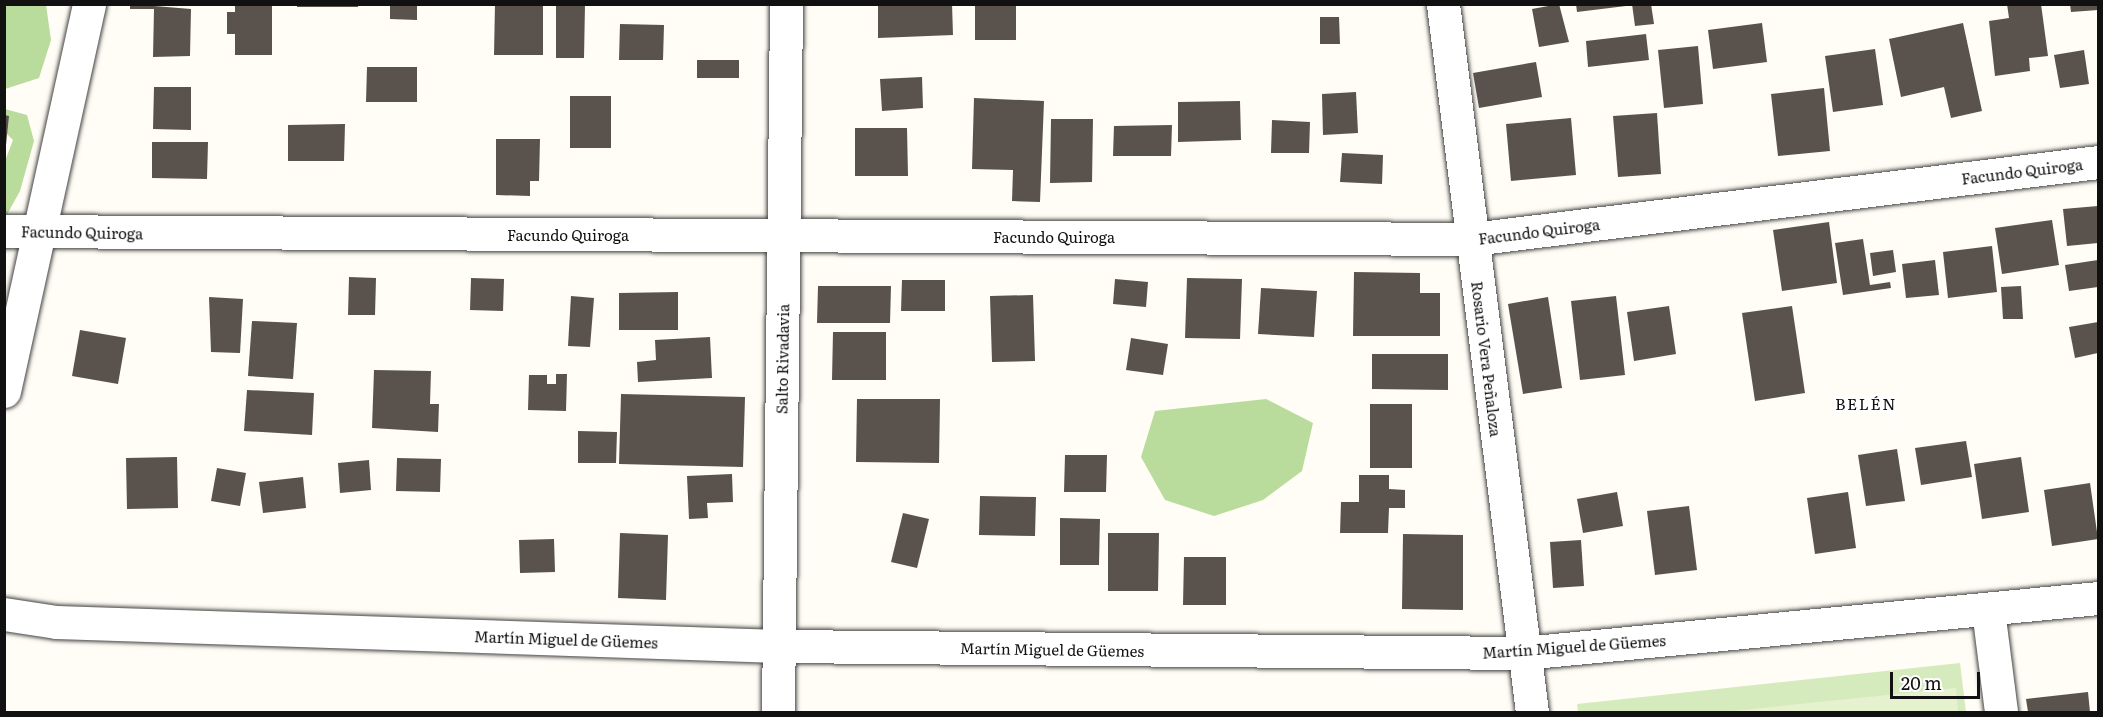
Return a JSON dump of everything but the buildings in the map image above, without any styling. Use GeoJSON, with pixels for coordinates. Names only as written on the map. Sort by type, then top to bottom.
{"type":"FeatureCollection","features":[{"type":"Feature","properties":{"kind":"street"},"geometry":{"type":"LineString","coordinates":[[4,391],[89,4]]}},
{"type":"Feature","properties":{"kind":"street","name":"Salto Rivadavia"},"geometry":{"type":"LineString","coordinates":[[778,712],[786,4]]}},
{"type":"Feature","properties":{"kind":"street","name":"Rosario Vera Peñaloza"},"geometry":{"type":"LineString","coordinates":[[1443,4],[1532,712]]}},
{"type":"Feature","properties":{"kind":"street","name":"Facundo Quiroga"},"geometry":{"type":"LineString","coordinates":[[4,231],[1472,239],[2098,162]]}},
{"type":"Feature","properties":{"kind":"street","name":"Martín Miguel de Güemes"},"geometry":{"type":"LineString","coordinates":[[4,614],[56,622],[779,646],[1523,653],[2098,598]]}},
{"type":"Feature","properties":{"kind":"street"},"geometry":{"type":"LineString","coordinates":[[1988,610],[2001,712]]}},
{"type":"Feature","properties":{"kind":"green space"},"geometry":{"type":"Polygon","coordinates":[[[5,4],[46,5],[51,40],[39,78],[5,89],[5,4]]]}},
{"type":"Feature","properties":{"kind":"green space"},"geometry":{"type":"Polygon","coordinates":[[[5,109],[27,115],[34,141],[20,191],[5,218],[5,161],[13,140],[5,132],[5,109]]]}},
{"type":"Feature","properties":{"kind":"green space"},"geometry":{"type":"Polygon","coordinates":[[[1266,399],[1313,423],[1302,471],[1263,500],[1214,516],[1165,500],[1141,457],[1155,411],[1266,399]]]}},
{"type":"Feature","properties":{"kind":"green space"},"geometry":{"type":"Polygon","coordinates":[[[1960,663],[1966,712],[1578,712],[1577,704],[1960,663]]]}},
{"type":"Feature","properties":{"kind":"green space"},"geometry":{"type":"Polygon","coordinates":[[[1956,688],[1958,712],[1723,712],[1956,688]]]}},
{"type":"Feature","properties":{"kind":"district","name":"BELÉN"},"geometry":{"type":"Point","coordinates":[1866,403]}}]}
